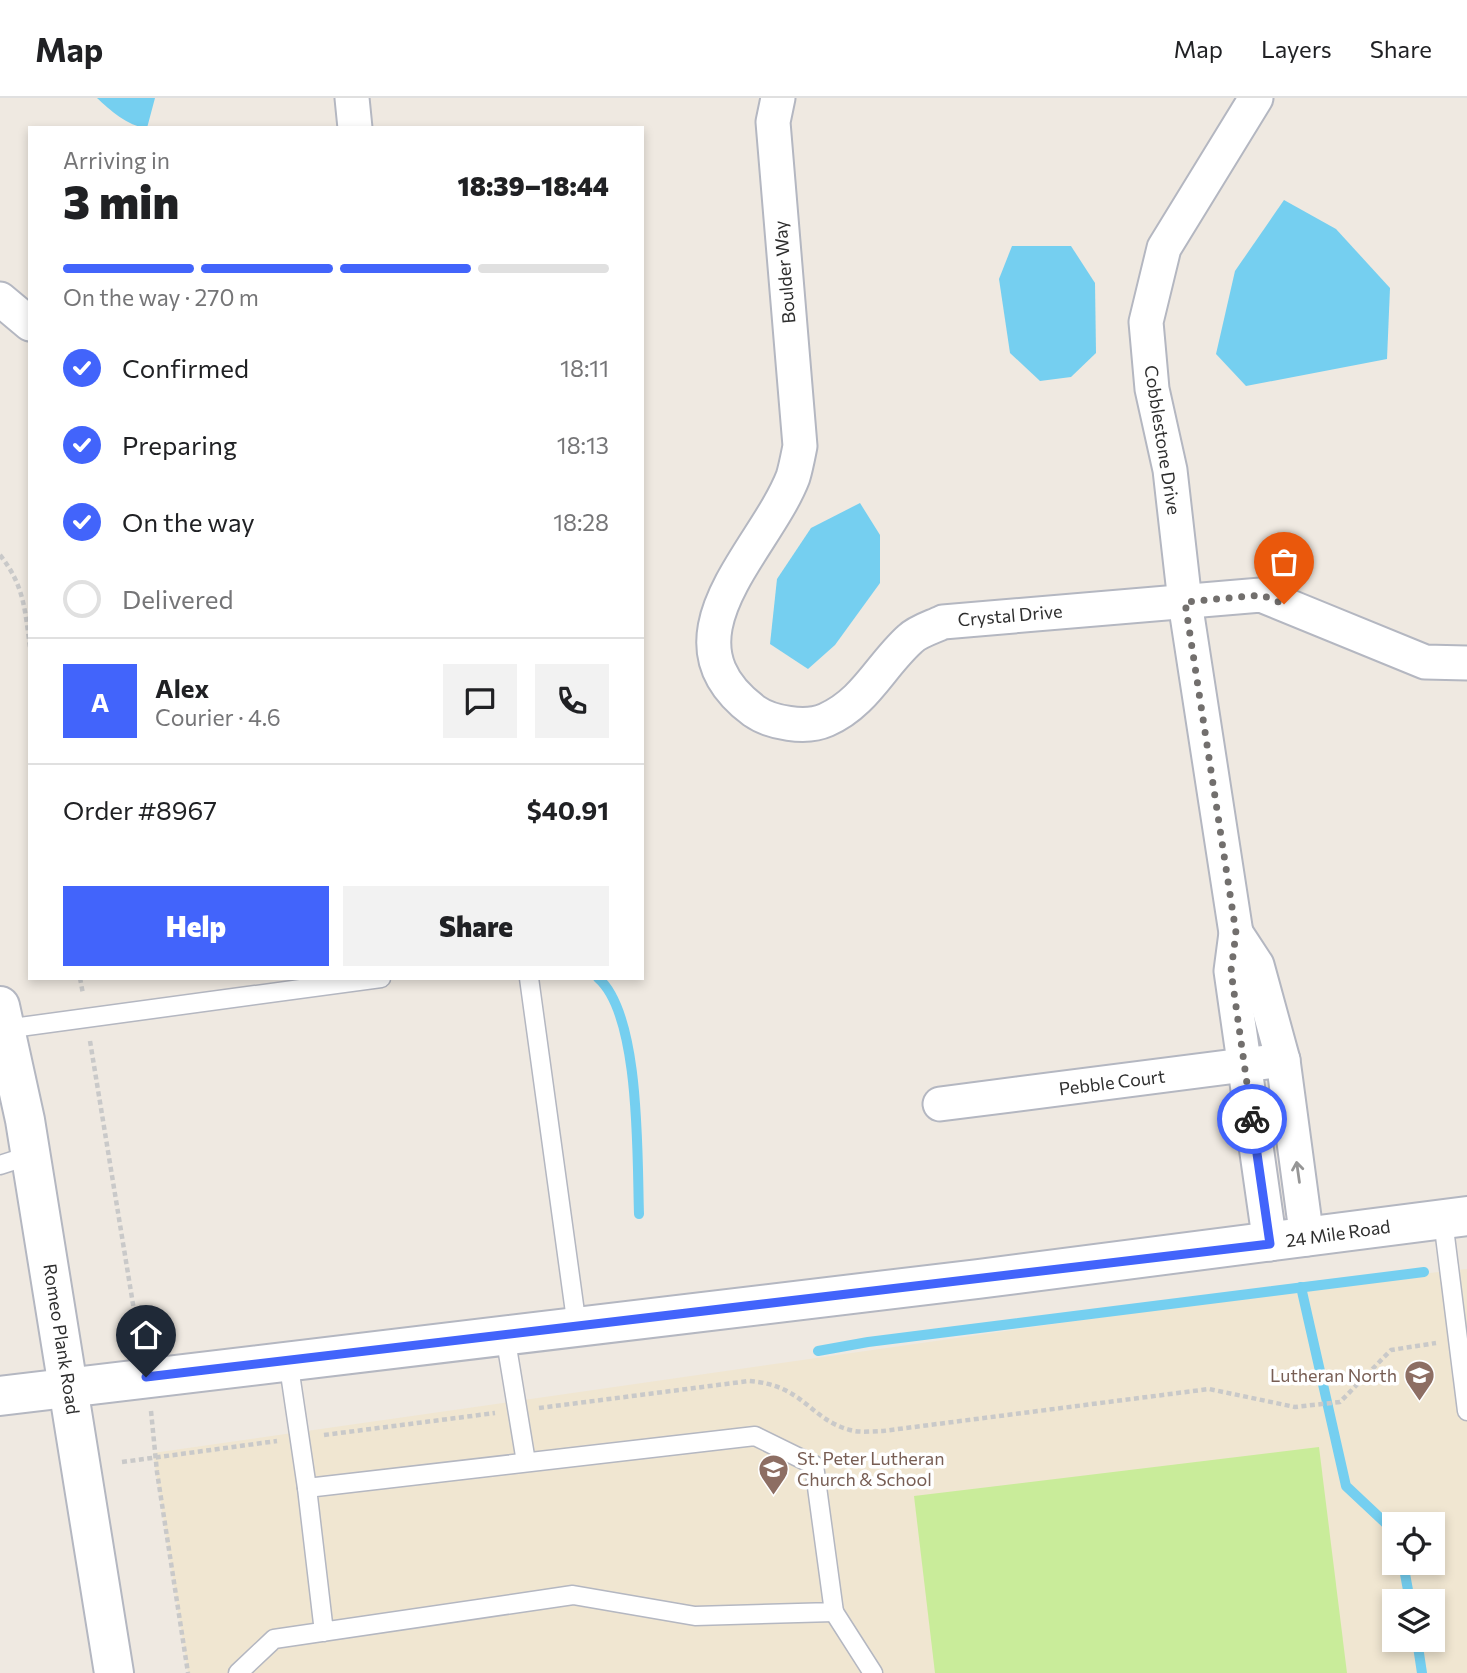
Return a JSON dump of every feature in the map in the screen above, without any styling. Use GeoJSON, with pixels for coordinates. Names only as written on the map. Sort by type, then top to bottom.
{"type":"FeatureCollection","features":[{"type":"Feature","properties":{"kind":"street"},"geometry":{"type":"LineString","coordinates":[[352,98],[355,126]]}},
{"type":"Feature","properties":{"kind":"street","name":"Boulder Way"},"geometry":{"type":"LineString","coordinates":[[778,98],[773,122],[800,446]]}},
{"type":"Feature","properties":{"kind":"street","name":"Cobblestone Drive"},"geometry":{"type":"LineString","coordinates":[[1256,98],[1164,248],[1146,322],[1152,389],[1170,470],[1185,602],[1236,933],[1231,971],[1270,1244]]}},
{"type":"Feature","properties":{"kind":"street"},"geometry":{"type":"LineString","coordinates":[[0,299],[28,322]]}},
{"type":"Feature","properties":{"kind":"street","name":"Crystal Drive"},"geometry":{"type":"LineString","coordinates":[[800,446],[792,478],[728,588],[715,623],[715,651],[726,683],[761,716],[786,723],[824,721],[854,704],[911,638],[943,622],[1261,595],[1424,662],[1467,663]]}},
{"type":"Feature","properties":{"kind":"street","name":"Cobblestone Drive"},"geometry":{"type":"LineString","coordinates":[[1236,933],[1258,965],[1283,1060],[1307,1239]]}},
{"type":"Feature","properties":{"kind":"street","name":"Romeo Plank Road"},"geometry":{"type":"LineString","coordinates":[[2,1018],[15,1160],[68,1387],[114,1673]]}},
{"type":"Feature","properties":{"kind":"street","name":"Pebble Court"},"geometry":{"type":"LineString","coordinates":[[940,1104],[1283,1060]]}},
{"type":"Feature","properties":{"kind":"street","name":"24 Mile Road"},"geometry":{"type":"LineString","coordinates":[[0,1395],[1270,1244],[1455,1218]]}},
{"type":"Feature","properties":{"kind":"lane"},"geometry":{"type":"LineString","coordinates":[[2,1018],[86,1017],[366,980]]}},
{"type":"Feature","properties":{"kind":"lane"},"geometry":{"type":"LineString","coordinates":[[529,980],[577,1326]]}},
{"type":"Feature","properties":{"kind":"lane"},"geometry":{"type":"LineString","coordinates":[[1455,1218],[1467,1411]]}},
{"type":"Feature","properties":{"kind":"lane"},"geometry":{"type":"LineString","coordinates":[[505,1335],[526,1462]]}},
{"type":"Feature","properties":{"kind":"lane"},"geometry":{"type":"LineString","coordinates":[[288,1360],[324,1632]]}},
{"type":"Feature","properties":{"kind":"lane"},"geometry":{"type":"LineString","coordinates":[[307,1488],[755,1436],[814,1465],[834,1612],[873,1673]]}},
{"type":"Feature","properties":{"kind":"lane"},"geometry":{"type":"LineString","coordinates":[[238,1673],[274,1639],[573,1595],[695,1616],[834,1612]]}},
{"type":"Feature","properties":{"kind":"path"},"geometry":{"type":"LineString","coordinates":[[0,555],[15,573],[23,596],[28,632]]}},
{"type":"Feature","properties":{"kind":"path"},"geometry":{"type":"LineString","coordinates":[[80,980],[139,1340]]}},
{"type":"Feature","properties":{"kind":"path"},"geometry":{"type":"LineString","coordinates":[[122,1462],[749,1381],[769,1383],[792,1391],[830,1420],[851,1431],[883,1431],[1209,1389],[1296,1407],[1340,1402],[1391,1350],[1462,1348]]}},
{"type":"Feature","properties":{"kind":"path"},"geometry":{"type":"LineString","coordinates":[[152,1416],[155,1458],[188,1673]]}},
{"type":"Feature","properties":{"kind":"shaded area","name":"St. Peter Lutheran Church & School"},"geometry":{"type":"Polygon","coordinates":[[[1467,1269],[1467,1673],[188,1673],[153,1453],[1355,1281],[1467,1269]]]}},
{"type":"Feature","properties":{"kind":"green space"},"geometry":{"type":"Polygon","coordinates":[[[1319,1447],[1347,1673],[935,1673],[914,1496],[1319,1447]]]}},
{"type":"Feature","properties":{"kind":"water"},"geometry":{"type":"Polygon","coordinates":[[[97,98],[155,98],[148,126],[138,126],[113,112],[97,98]]]}},
{"type":"Feature","properties":{"kind":"water"},"geometry":{"type":"Polygon","coordinates":[[[1284,200],[1336,229],[1390,288],[1387,359],[1246,386],[1216,354],[1235,271],[1284,200]]]}},
{"type":"Feature","properties":{"kind":"water"},"geometry":{"type":"Polygon","coordinates":[[[1012,246],[1071,246],[1095,283],[1096,353],[1071,377],[1040,381],[1010,353],[999,279],[1012,246]]]}},
{"type":"Feature","properties":{"kind":"water"},"geometry":{"type":"Polygon","coordinates":[[[860,503],[880,535],[880,583],[835,645],[808,669],[770,644],[777,579],[811,528],[860,503]]]}},
{"type":"Feature","properties":{"kind":"waterway"},"geometry":{"type":"LineString","coordinates":[[599,980],[612,997],[622,1023],[629,1054],[634,1089],[639,1214]]}},
{"type":"Feature","properties":{"kind":"waterway"},"geometry":{"type":"LineString","coordinates":[[818,1351],[868,1342],[1424,1272]]}},
{"type":"Feature","properties":{"kind":"waterway"},"geometry":{"type":"LineString","coordinates":[[1301,1287],[1346,1486],[1382,1520]]}},
{"type":"Feature","properties":{"kind":"waterway"},"geometry":{"type":"LineString","coordinates":[[1405,1575],[1408,1589]]}},
{"type":"Feature","properties":{"kind":"waterway"},"geometry":{"type":"LineString","coordinates":[[1419,1652],[1422,1673]]}},
{"type":"Feature","properties":{"kind":"way so far"},"geometry":{"type":"LineString","coordinates":[[1252,1119],[1231,971],[1236,933],[1185,602],[1261,595],[1284,604]]}},
{"type":"Feature","properties":{"kind":"place","name":"Lutheran North"},"geometry":{"type":"Point","coordinates":[1420,1403]}},
{"type":"Feature","properties":{"kind":"place","name":"St. Peter Lutheran Church & School"},"geometry":{"type":"Point","coordinates":[774,1496]}},
{"type":"Feature","properties":{"kind":"route"},"geometry":{"type":"LineString","coordinates":[[146,1377],[1270,1244],[1252,1119]]}}]}
